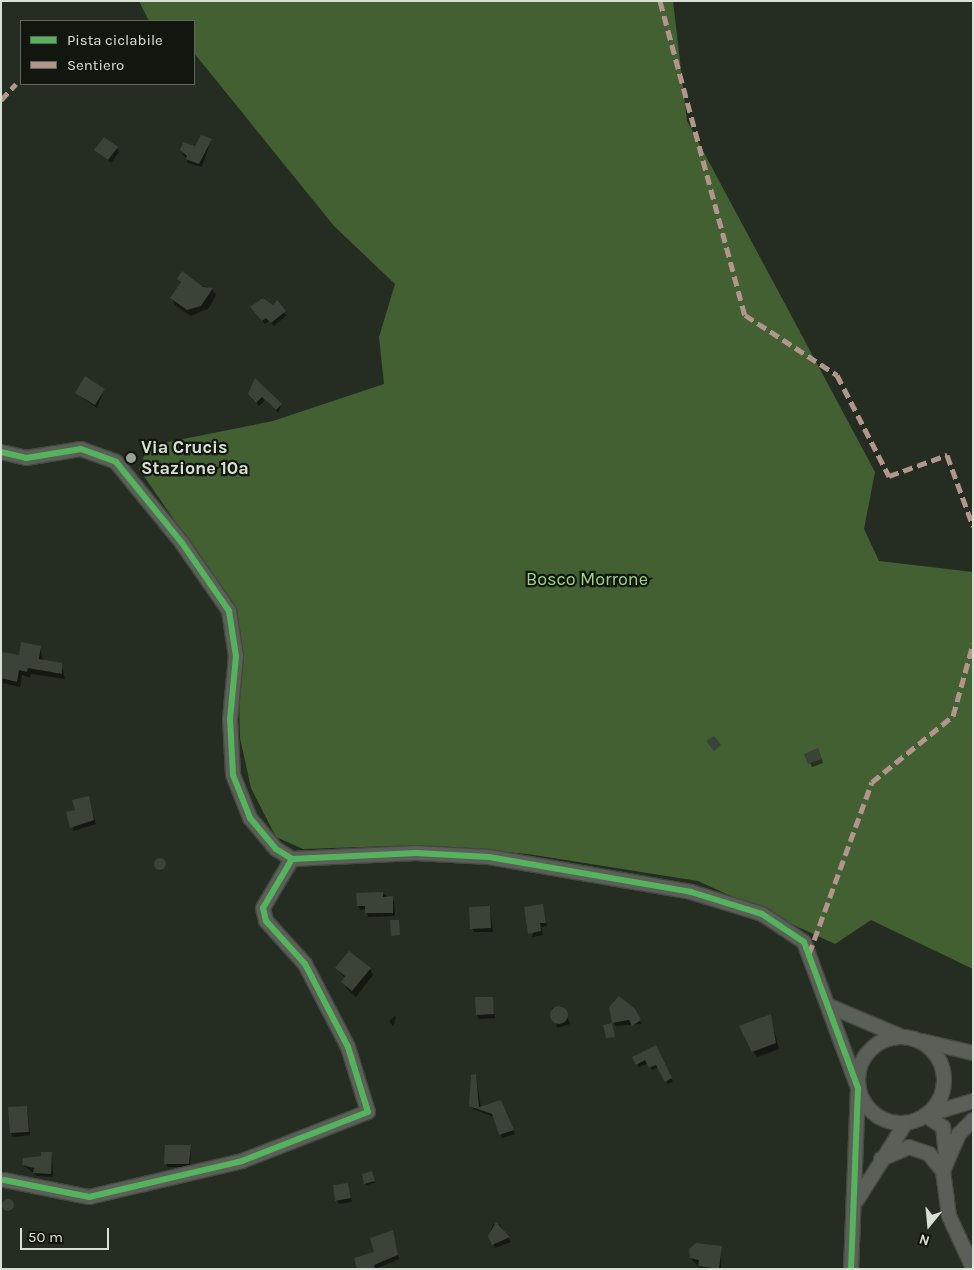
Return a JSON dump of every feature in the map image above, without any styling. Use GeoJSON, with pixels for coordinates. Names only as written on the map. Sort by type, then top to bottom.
{"type":"FeatureCollection","features":[{"type":"Feature","properties":{"kind":"street"},"geometry":{"type":"LineString","coordinates":[[1,452],[26,458],[81,449],[116,462],[182,543],[229,611],[236,656],[230,719],[232,774],[250,818],[276,849],[292,859],[416,853],[489,857],[691,892],[762,914],[793,931],[804,942],[858,1088],[871,1110],[893,1123],[905,1124],[925,1115],[973,1101]]}},
{"type":"Feature","properties":{"kind":"street"},"geometry":{"type":"LineString","coordinates":[[4,1180],[89,1197],[242,1161],[368,1112],[348,1047],[305,964],[266,922],[263,908],[292,859]]}},
{"type":"Feature","properties":{"kind":"street"},"geometry":{"type":"LineString","coordinates":[[829,1006],[928,1046],[943,1070],[942,1093],[925,1115]]}},
{"type":"Feature","properties":{"kind":"street"},"geometry":{"type":"LineString","coordinates":[[851,1269],[856,1202],[859,1065],[874,1045],[909,1038],[973,1053]]}},
{"type":"Feature","properties":{"kind":"street"},"geometry":{"type":"LineString","coordinates":[[925,1115],[943,1127],[949,1216],[973,1268]]}},
{"type":"Feature","properties":{"kind":"street"},"geometry":{"type":"LineString","coordinates":[[945,1165],[973,1120]]}},
{"type":"Feature","properties":{"kind":"street"},"geometry":{"type":"LineString","coordinates":[[856,1202],[881,1159],[905,1124]]}},
{"type":"Feature","properties":{"kind":"street"},"geometry":{"type":"LineString","coordinates":[[881,1159],[909,1147],[929,1154],[945,1165]]}},
{"type":"Feature","properties":{"kind":"green space","name":"Bosco Morrone"},"geometry":{"type":"Polygon","coordinates":[[[139,1],[673,1],[687,121],[875,472],[864,529],[879,561],[973,572],[973,969],[871,920],[835,944],[698,881],[528,854],[421,845],[303,849],[276,837],[251,788],[240,738],[237,611],[139,469],[148,446],[273,421],[384,384],[379,337],[395,284],[334,226],[195,54],[195,20],[148,20],[139,1]]]}},
{"type":"Feature","properties":{"kind":"building"},"geometry":{"type":"Polygon","coordinates":[[[201,135],[212,139],[199,164],[185,159],[187,156],[180,150],[183,142],[195,146],[201,135]]]}},
{"type":"Feature","properties":{"kind":"building"},"geometry":{"type":"Polygon","coordinates":[[[104,137],[118,147],[108,160],[94,150],[104,137]]]}},
{"type":"Feature","properties":{"kind":"building"},"geometry":{"type":"Polygon","coordinates":[[[182,271],[203,287],[213,288],[201,306],[187,310],[170,298],[181,282],[177,279],[182,271]]]}},
{"type":"Feature","properties":{"kind":"building"},"geometry":{"type":"Polygon","coordinates":[[[263,298],[273,305],[277,300],[286,311],[271,323],[266,318],[262,321],[250,307],[263,298]]]}},
{"type":"Feature","properties":{"kind":"building"},"geometry":{"type":"Polygon","coordinates":[[[85,376],[105,389],[95,405],[75,393],[85,376]]]}},
{"type":"Feature","properties":{"kind":"building"},"geometry":{"type":"Polygon","coordinates":[[[255,378],[282,404],[276,410],[262,397],[256,403],[248,394],[255,378]]]}},
{"type":"Feature","properties":{"kind":"building"},"geometry":{"type":"Polygon","coordinates":[[[21,642],[41,646],[39,659],[62,663],[62,674],[28,668],[27,672],[19,670],[17,682],[1,678],[2,652],[19,655],[21,642]]]}},
{"type":"Feature","properties":{"kind":"building"},"geometry":{"type":"Polygon","coordinates":[[[714,736],[721,745],[714,751],[706,741],[714,736]]]}},
{"type":"Feature","properties":{"kind":"building"},"geometry":{"type":"Polygon","coordinates":[[[818,748],[822,759],[808,764],[804,754],[818,748]]]}},
{"type":"Feature","properties":{"kind":"building"},"geometry":{"type":"Polygon","coordinates":[[[89,796],[94,820],[70,828],[66,812],[75,810],[72,800],[89,796]]]}},
{"type":"Feature","properties":{"kind":"building"},"geometry":{"type":"Polygon","coordinates":[[[160,858],[166,864],[160,870],[154,864],[160,858]]]}},
{"type":"Feature","properties":{"kind":"building"},"geometry":{"type":"Polygon","coordinates":[[[383,892],[383,897],[393,896],[393,913],[365,913],[365,906],[357,906],[356,893],[383,892]]]}},
{"type":"Feature","properties":{"kind":"building"},"geometry":{"type":"Polygon","coordinates":[[[543,904],[546,923],[540,923],[541,931],[528,934],[524,907],[543,904]]]}},
{"type":"Feature","properties":{"kind":"building"},"geometry":{"type":"Polygon","coordinates":[[[490,906],[491,928],[470,929],[469,907],[490,906]]]}},
{"type":"Feature","properties":{"kind":"building"},"geometry":{"type":"Polygon","coordinates":[[[390,920],[399,920],[400,935],[391,936],[390,920]]]}},
{"type":"Feature","properties":{"kind":"building"},"geometry":{"type":"Polygon","coordinates":[[[349,951],[371,968],[352,991],[341,982],[345,976],[335,968],[349,951]]]}},
{"type":"Feature","properties":{"kind":"building"},"geometry":{"type":"Polygon","coordinates":[[[619,996],[635,1009],[641,1020],[632,1026],[629,1020],[612,1023],[609,1007],[619,996]]]}},
{"type":"Feature","properties":{"kind":"building"},"geometry":{"type":"Polygon","coordinates":[[[475,997],[493,997],[494,1014],[476,1015],[475,997]]]}},
{"type":"Feature","properties":{"kind":"building"},"geometry":{"type":"Polygon","coordinates":[[[555,1006],[563,1006],[568,1011],[566,1022],[555,1024],[550,1019],[550,1011],[555,1006]]]}},
{"type":"Feature","properties":{"kind":"building"},"geometry":{"type":"Polygon","coordinates":[[[771,1014],[776,1043],[752,1052],[739,1026],[771,1014]]]}},
{"type":"Feature","properties":{"kind":"building"},"geometry":{"type":"Polygon","coordinates":[[[612,1023],[615,1037],[606,1038],[603,1025],[612,1023]]]}},
{"type":"Feature","properties":{"kind":"building"},"geometry":{"type":"Polygon","coordinates":[[[656,1045],[672,1078],[665,1082],[656,1065],[649,1068],[645,1060],[636,1065],[632,1057],[656,1045]]]}},
{"type":"Feature","properties":{"kind":"building"},"geometry":{"type":"Polygon","coordinates":[[[476,1074],[479,1107],[501,1100],[514,1130],[499,1135],[492,1114],[469,1106],[471,1075],[476,1074]]]}},
{"type":"Feature","properties":{"kind":"building"},"geometry":{"type":"Polygon","coordinates":[[[27,1106],[29,1132],[10,1133],[8,1107],[27,1106]]]}},
{"type":"Feature","properties":{"kind":"building"},"geometry":{"type":"Polygon","coordinates":[[[165,1145],[191,1145],[189,1164],[164,1164],[165,1145]]]}},
{"type":"Feature","properties":{"kind":"building"},"geometry":{"type":"Polygon","coordinates":[[[41,1152],[52,1152],[51,1174],[33,1173],[34,1168],[22,1165],[23,1158],[41,1156],[41,1152]]]}},
{"type":"Feature","properties":{"kind":"building"},"geometry":{"type":"Polygon","coordinates":[[[372,1171],[375,1181],[364,1184],[362,1174],[372,1171]]]}},
{"type":"Feature","properties":{"kind":"building"},"geometry":{"type":"Polygon","coordinates":[[[348,1183],[351,1198],[335,1201],[333,1185],[348,1183]]]}},
{"type":"Feature","properties":{"kind":"building"},"geometry":{"type":"Polygon","coordinates":[[[8,1199],[14,1205],[8,1211],[2,1205],[8,1199]]]}},
{"type":"Feature","properties":{"kind":"building"},"geometry":{"type":"Polygon","coordinates":[[[496,1222],[510,1237],[492,1245],[488,1236],[496,1222]]]}},
{"type":"Feature","properties":{"kind":"building"},"geometry":{"type":"Polygon","coordinates":[[[393,1230],[398,1255],[374,1265],[375,1269],[357,1269],[354,1258],[374,1252],[370,1238],[393,1230]]]}},
{"type":"Feature","properties":{"kind":"building"},"geometry":{"type":"Polygon","coordinates":[[[696,1243],[722,1246],[719,1269],[698,1266],[699,1260],[690,1258],[689,1249],[696,1243]]]}},
{"type":"Feature","properties":{"kind":"marked path"},"geometry":{"type":"LineString","coordinates":[[660,1],[745,315],[837,375],[889,476],[947,455],[973,526]]}},
{"type":"Feature","properties":{"kind":"marked path"},"geometry":{"type":"LineString","coordinates":[[1,100],[16,84]]}},
{"type":"Feature","properties":{"kind":"marked path"},"geometry":{"type":"LineString","coordinates":[[809,954],[872,782],[953,716],[973,644]]}},
{"type":"Feature","properties":{"kind":"cycle path"},"geometry":{"type":"LineString","coordinates":[[1,452],[26,458],[81,449],[116,462],[182,543],[229,611],[236,656],[230,719],[233,775],[250,818],[276,849],[292,859],[416,853],[489,857],[691,892],[762,914],[804,942],[858,1088],[851,1269]]}},
{"type":"Feature","properties":{"kind":"cycle path"},"geometry":{"type":"LineString","coordinates":[[4,1180],[89,1197],[242,1161],[368,1112],[348,1047],[305,964],[266,921],[263,908],[292,859]]}},
{"type":"Feature","properties":{"kind":"place","name":"Via Crucis Stazione 10ª"},"geometry":{"type":"Point","coordinates":[131,458]}}]}
